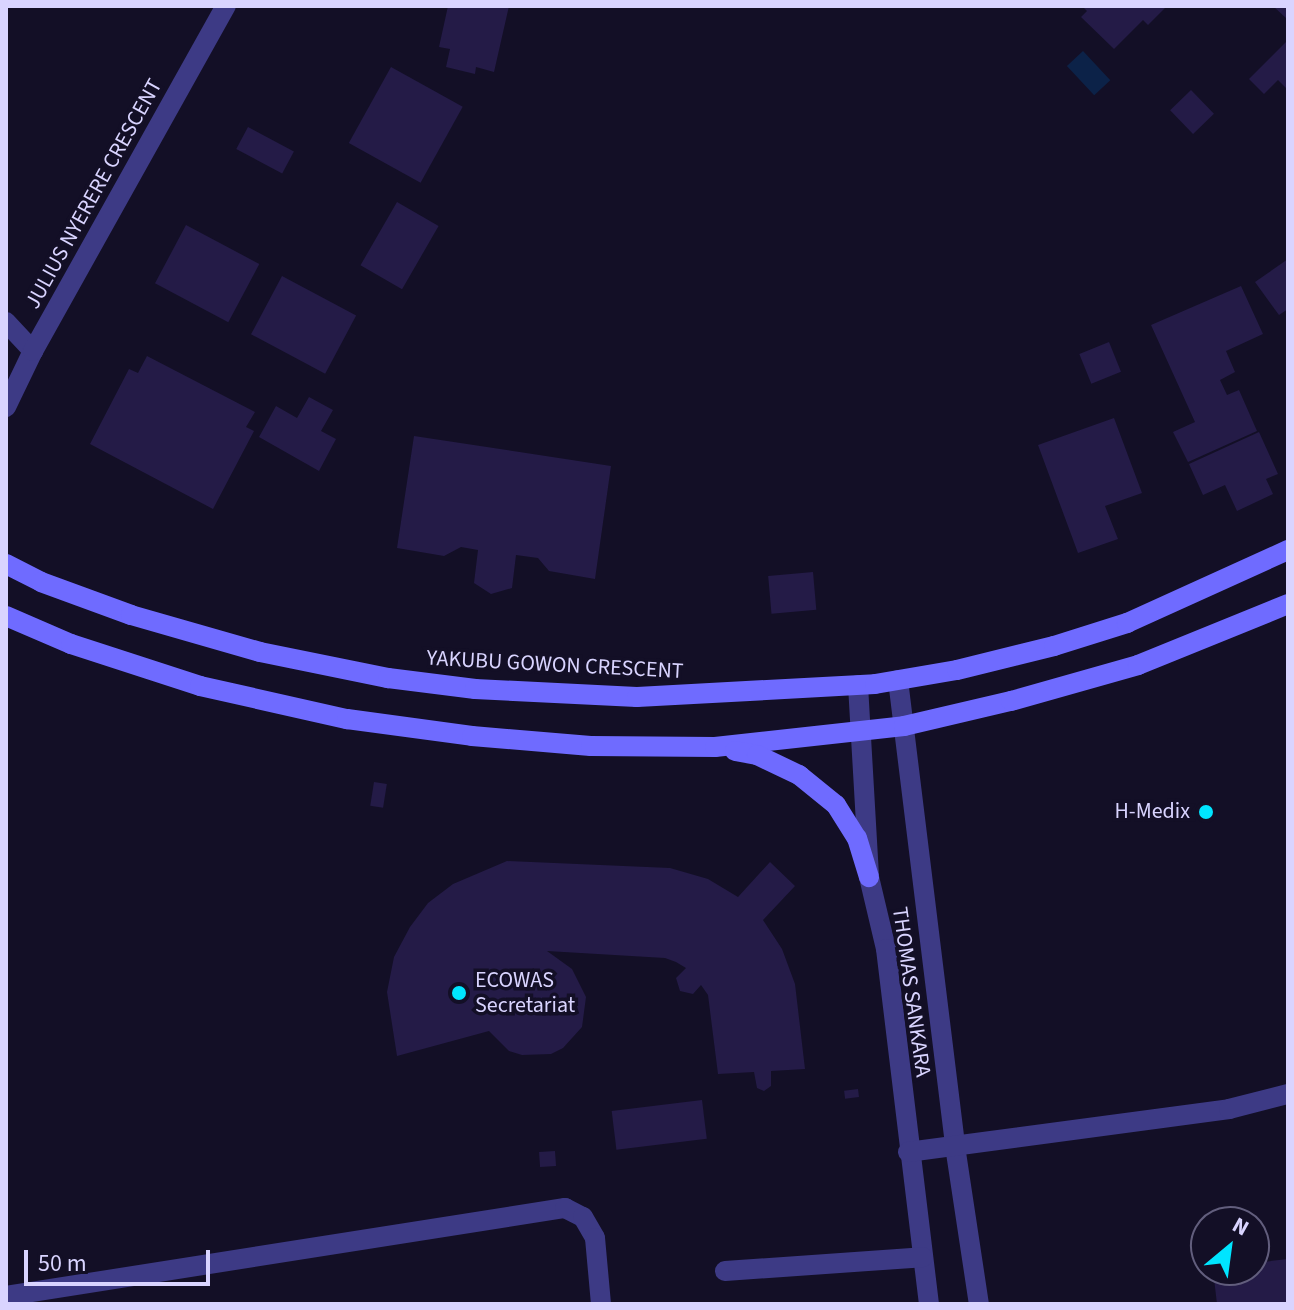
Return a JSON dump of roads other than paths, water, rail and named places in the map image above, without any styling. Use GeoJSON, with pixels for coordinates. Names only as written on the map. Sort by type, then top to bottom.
{"type":"FeatureCollection","features":[{"type":"Feature","properties":{"kind":"main road","name":"YAKUBU GOWON CRESCENT"},"geometry":{"type":"LineString","coordinates":[[6,564],[41,582],[131,615],[260,652],[388,678],[475,689],[637,697],[858,685],[898,680],[1054,646],[1127,623],[1288,550]]}},
{"type":"Feature","properties":{"kind":"main road"},"geometry":{"type":"LineString","coordinates":[[6,616],[71,644],[200,686],[347,719],[472,736],[591,746],[715,747],[861,733],[1011,701],[1138,665],[1288,604]]}},
{"type":"Feature","properties":{"kind":"main road"},"geometry":{"type":"LineString","coordinates":[[715,747],[757,755],[799,775],[836,805],[857,838],[869,877]]}},
{"type":"Feature","properties":{"kind":"street","name":"JULIUS NYERERE CRESCENT"},"geometry":{"type":"LineString","coordinates":[[6,407],[33,351],[226,6]]}},
{"type":"Feature","properties":{"kind":"street"},"geometry":{"type":"LineString","coordinates":[[6,322],[33,351]]}},
{"type":"Feature","properties":{"kind":"street"},"geometry":{"type":"LineString","coordinates":[[898,680],[955,1146],[979,1304]]}},
{"type":"Feature","properties":{"kind":"street","name":"THOMAS SANKARA"},"geometry":{"type":"LineString","coordinates":[[858,685],[869,877],[886,949],[908,1152],[929,1304]]}},
{"type":"Feature","properties":{"kind":"street"},"geometry":{"type":"LineString","coordinates":[[908,1152],[1229,1109],[1288,1094]]}},
{"type":"Feature","properties":{"kind":"street"},"geometry":{"type":"LineString","coordinates":[[6,1296],[553,1209],[572,1210],[583,1217],[595,1238],[601,1304]]}},
{"type":"Feature","properties":{"kind":"street"},"geometry":{"type":"LineString","coordinates":[[725,1271],[923,1257]]}},
{"type":"Feature","properties":{"kind":"water"},"geometry":{"type":"Polygon","coordinates":[[[1083,51],[1110,80],[1094,95],[1067,66],[1083,51]]]}},
{"type":"Feature","properties":{"kind":"place","name":"H-Medix"},"geometry":{"type":"Point","coordinates":[1206,812]}},
{"type":"Feature","properties":{"kind":"place","name":"ECOWAS Secretariat"},"geometry":{"type":"Point","coordinates":[459,993]}}]}
